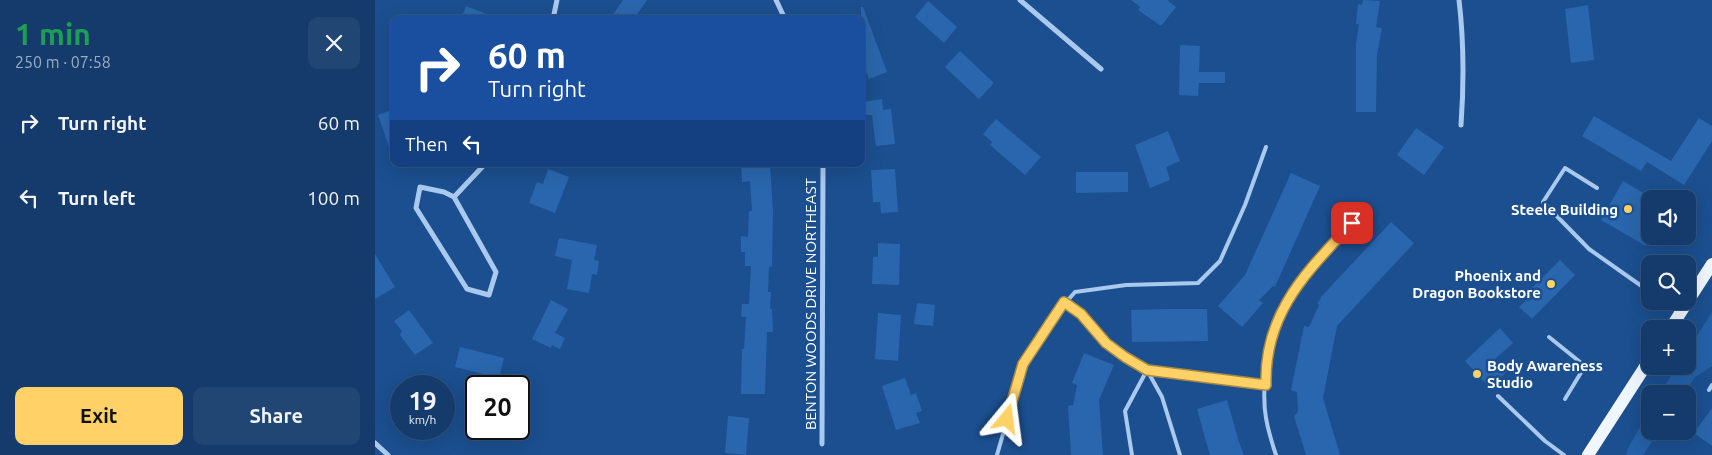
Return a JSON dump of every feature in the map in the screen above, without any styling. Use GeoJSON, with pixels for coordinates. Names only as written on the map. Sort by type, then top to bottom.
{"type":"FeatureCollection","features":[{"type":"Feature","properties":{"kind":"main road"},"geometry":{"type":"LineString","coordinates":[[1676,320],[1712,264]]}},
{"type":"Feature","properties":{"kind":"main road"},"geometry":{"type":"LineString","coordinates":[[1588,455],[1641,373]]}},
{"type":"Feature","properties":{"kind":"street"},"geometry":{"type":"LineString","coordinates":[[554,15],[557,0]]}},
{"type":"Feature","properties":{"kind":"street"},"geometry":{"type":"LineString","coordinates":[[776,0],[783,15]]}},
{"type":"Feature","properties":{"kind":"street"},"geometry":{"type":"LineString","coordinates":[[1020,0],[1101,69]]}},
{"type":"Feature","properties":{"kind":"street"},"geometry":{"type":"LineString","coordinates":[[1459,0],[1463,33],[1464,80],[1461,125]]}},
{"type":"Feature","properties":{"kind":"street"},"geometry":{"type":"LineString","coordinates":[[454,198],[482,167]]}},
{"type":"Feature","properties":{"kind":"street","name":"BENTON WOODS DRIVE NORTHEAST"},"geometry":{"type":"LineString","coordinates":[[822,444],[823,167]]}},
{"type":"Feature","properties":{"kind":"street"},"geometry":{"type":"LineString","coordinates":[[419,187],[444,192],[454,198],[497,272],[489,294],[467,289],[416,208],[419,187]]}},
{"type":"Feature","properties":{"kind":"street"},"geometry":{"type":"LineString","coordinates":[[375,443],[388,455]]}},
{"type":"Feature","properties":{"kind":"lane"},"geometry":{"type":"LineString","coordinates":[[997,455],[1023,364],[1064,302],[1075,292],[1126,285],[1198,283],[1220,261],[1245,205],[1266,147]]}},
{"type":"Feature","properties":{"kind":"lane"},"geometry":{"type":"LineString","coordinates":[[1597,188],[1565,168],[1543,202],[1589,249],[1641,286]]}},
{"type":"Feature","properties":{"kind":"lane"},"geometry":{"type":"LineString","coordinates":[[1275,455],[1266,416],[1265,371],[1273,334],[1280,313],[1305,274],[1352,223]]}},
{"type":"Feature","properties":{"kind":"lane"},"geometry":{"type":"LineString","coordinates":[[1064,302],[1081,314],[1106,343],[1147,370],[1266,385]]}},
{"type":"Feature","properties":{"kind":"lane"},"geometry":{"type":"LineString","coordinates":[[1676,310],[1680,313]]}},
{"type":"Feature","properties":{"kind":"lane"},"geometry":{"type":"LineString","coordinates":[[1549,337],[1585,366],[1565,399]]}},
{"type":"Feature","properties":{"kind":"lane"},"geometry":{"type":"LineString","coordinates":[[1132,455],[1125,411],[1147,370]]}},
{"type":"Feature","properties":{"kind":"lane"},"geometry":{"type":"LineString","coordinates":[[1147,370],[1162,397],[1180,455]]}},
{"type":"Feature","properties":{"kind":"lane"},"geometry":{"type":"LineString","coordinates":[[1709,390],[1712,385]]}},
{"type":"Feature","properties":{"kind":"lane"},"geometry":{"type":"LineString","coordinates":[[1498,396],[1545,441],[1564,455]]}},
{"type":"Feature","properties":{"kind":"shaded area"},"geometry":{"type":"Polygon","coordinates":[[[1712,312],[1712,366],[1695,377],[1690,385],[1665,385],[1672,375],[1696,375],[1696,337],[1712,312]]]}},
{"type":"Feature","properties":{"kind":"shaded area"},"geometry":{"type":"Polygon","coordinates":[[[1641,426],[1641,440],[1653,440],[1643,455],[1626,455],[1641,426]]]}},
{"type":"Feature","properties":{"kind":"building"},"geometry":{"type":"Polygon","coordinates":[[[623,0],[647,0],[637,15],[613,15],[623,0]]]}},
{"type":"Feature","properties":{"kind":"building"},"geometry":{"type":"Polygon","coordinates":[[[1131,0],[1167,0],[1176,7],[1161,26],[1138,10],[1140,7],[1131,0]]]}},
{"type":"Feature","properties":{"kind":"building"},"geometry":{"type":"Polygon","coordinates":[[[1363,0],[1380,1],[1376,27],[1382,28],[1377,55],[1376,112],[1356,112],[1356,44],[1359,24],[1356,24],[1358,4],[1362,5],[1363,0]]]}},
{"type":"Feature","properties":{"kind":"building"},"geometry":{"type":"Polygon","coordinates":[[[928,1],[957,27],[944,43],[915,17],[928,1]]]}},
{"type":"Feature","properties":{"kind":"building"},"geometry":{"type":"Polygon","coordinates":[[[1588,5],[1594,60],[1571,63],[1565,9],[1588,5]]]}},
{"type":"Feature","properties":{"kind":"building"},"geometry":{"type":"Polygon","coordinates":[[[466,6],[489,15],[463,15],[466,6]]]}},
{"type":"Feature","properties":{"kind":"building"},"geometry":{"type":"Polygon","coordinates":[[[861,7],[863,7],[887,72],[869,79],[865,68],[865,15],[861,15],[861,7]]]}},
{"type":"Feature","properties":{"kind":"building"},"geometry":{"type":"Polygon","coordinates":[[[1180,45],[1200,46],[1199,72],[1225,72],[1225,83],[1199,83],[1198,96],[1179,95],[1180,45]]]}},
{"type":"Feature","properties":{"kind":"building"},"geometry":{"type":"Polygon","coordinates":[[[960,51],[994,83],[979,99],[945,67],[960,51]]]}},
{"type":"Feature","properties":{"kind":"building"},"geometry":{"type":"Polygon","coordinates":[[[882,99],[883,110],[891,109],[895,144],[876,146],[872,115],[865,115],[865,102],[882,99]]]}},
{"type":"Feature","properties":{"kind":"building"},"geometry":{"type":"Polygon","coordinates":[[[390,110],[390,149],[378,115],[390,110]]]}},
{"type":"Feature","properties":{"kind":"building"},"geometry":{"type":"Polygon","coordinates":[[[1594,116],[1671,161],[1699,118],[1712,126],[1712,141],[1684,185],[1647,162],[1641,171],[1582,136],[1594,116]]]}},
{"type":"Feature","properties":{"kind":"building"},"geometry":{"type":"Polygon","coordinates":[[[996,119],[1041,157],[1025,175],[990,145],[992,142],[983,134],[996,119]]]}},
{"type":"Feature","properties":{"kind":"building"},"geometry":{"type":"Polygon","coordinates":[[[1416,128],[1444,147],[1424,175],[1397,155],[1416,128]]]}},
{"type":"Feature","properties":{"kind":"building"},"geometry":{"type":"Polygon","coordinates":[[[1168,131],[1180,161],[1166,167],[1170,180],[1150,188],[1135,145],[1168,131]]]}},
{"type":"Feature","properties":{"kind":"building"},"geometry":{"type":"Polygon","coordinates":[[[741,167],[770,167],[773,212],[772,267],[769,266],[768,292],[771,292],[770,309],[772,309],[773,332],[767,332],[765,394],[741,394],[742,349],[744,349],[746,317],[741,317],[742,304],[749,304],[751,266],[745,266],[745,252],[741,252],[741,236],[748,237],[749,211],[752,211],[750,181],[742,182],[741,167]]]}},
{"type":"Feature","properties":{"kind":"building"},"geometry":{"type":"Polygon","coordinates":[[[548,169],[569,177],[555,213],[529,203],[537,182],[543,184],[548,169]]]}},
{"type":"Feature","properties":{"kind":"building"},"geometry":{"type":"Polygon","coordinates":[[[895,169],[898,212],[881,213],[880,202],[873,202],[871,170],[895,169]]]}},
{"type":"Feature","properties":{"kind":"building"},"geometry":{"type":"Polygon","coordinates":[[[1076,172],[1128,172],[1128,192],[1076,193],[1076,172]]]}},
{"type":"Feature","properties":{"kind":"building"},"geometry":{"type":"Polygon","coordinates":[[[1291,173],[1320,186],[1275,287],[1273,286],[1259,300],[1263,303],[1242,327],[1218,306],[1245,275],[1291,173]]]}},
{"type":"Feature","properties":{"kind":"building","name":"Steele Building"},"geometry":{"type":"Polygon","coordinates":[[[1623,181],[1641,192],[1641,243],[1601,220],[1623,181]]]}},
{"type":"Feature","properties":{"kind":"building"},"geometry":{"type":"Polygon","coordinates":[[[1391,222],[1414,243],[1337,326],[1323,398],[1340,455],[1306,455],[1294,416],[1298,412],[1297,392],[1291,390],[1304,326],[1309,327],[1319,305],[1317,303],[1320,298],[1391,222]]]}},
{"type":"Feature","properties":{"kind":"building"},"geometry":{"type":"Polygon","coordinates":[[[559,238],[597,245],[594,260],[599,261],[597,275],[592,274],[589,293],[567,289],[572,260],[555,256],[559,238]]]}},
{"type":"Feature","properties":{"kind":"building"},"geometry":{"type":"Polygon","coordinates":[[[878,243],[900,244],[899,285],[872,284],[873,257],[878,257],[878,243]]]}},
{"type":"Feature","properties":{"kind":"building"},"geometry":{"type":"Polygon","coordinates":[[[375,254],[395,287],[375,299],[375,254]]]}},
{"type":"Feature","properties":{"kind":"building","name":"Phoenix and Dragon Bookstore"},"geometry":{"type":"Polygon","coordinates":[[[1560,260],[1575,275],[1532,319],[1519,307],[1531,296],[1527,293],[1560,260]]]}},
{"type":"Feature","properties":{"kind":"building"},"geometry":{"type":"Polygon","coordinates":[[[551,300],[568,309],[555,333],[565,338],[560,349],[552,345],[551,348],[532,339],[551,300]]]}},
{"type":"Feature","properties":{"kind":"building"},"geometry":{"type":"Polygon","coordinates":[[[917,303],[935,305],[933,326],[914,324],[917,303]]]}},
{"type":"Feature","properties":{"kind":"building"},"geometry":{"type":"Polygon","coordinates":[[[1207,309],[1208,341],[1132,342],[1131,310],[1207,309]]]}},
{"type":"Feature","properties":{"kind":"building"},"geometry":{"type":"Polygon","coordinates":[[[409,310],[433,343],[415,355],[400,335],[402,331],[394,321],[409,310]]]}},
{"type":"Feature","properties":{"kind":"building"},"geometry":{"type":"Polygon","coordinates":[[[878,313],[901,315],[898,361],[875,359],[878,313]]]}},
{"type":"Feature","properties":{"kind":"building"},"geometry":{"type":"Polygon","coordinates":[[[1500,328],[1513,343],[1495,359],[1507,372],[1489,387],[1465,361],[1500,328]]]}},
{"type":"Feature","properties":{"kind":"building"},"geometry":{"type":"Polygon","coordinates":[[[460,347],[504,358],[500,375],[487,375],[455,367],[460,347]]]}},
{"type":"Feature","properties":{"kind":"building"},"geometry":{"type":"Polygon","coordinates":[[[1084,353],[1114,365],[1099,400],[1103,455],[1071,455],[1068,406],[1073,405],[1077,385],[1072,383],[1084,353]]]}},
{"type":"Feature","properties":{"kind":"building"},"geometry":{"type":"Polygon","coordinates":[[[905,378],[911,395],[916,393],[922,411],[916,413],[920,423],[896,430],[882,386],[905,378]]]}},
{"type":"Feature","properties":{"kind":"building"},"geometry":{"type":"Polygon","coordinates":[[[1227,400],[1244,455],[1210,455],[1197,409],[1227,400]]]}},
{"type":"Feature","properties":{"kind":"building"},"geometry":{"type":"Polygon","coordinates":[[[1712,408],[1712,446],[1696,434],[1696,430],[1712,408]]]}},
{"type":"Feature","properties":{"kind":"building"},"geometry":{"type":"Polygon","coordinates":[[[728,416],[749,418],[746,455],[725,453],[728,416]]]}},
{"type":"Feature","properties":{"kind":"place","name":"Steele Building"},"geometry":{"type":"Point","coordinates":[1628,209]}},
{"type":"Feature","properties":{"kind":"place","name":"Phoenix and Dragon Bookstore"},"geometry":{"type":"Point","coordinates":[1551,284]}},
{"type":"Feature","properties":{"kind":"place","name":"Body Awareness Studio"},"geometry":{"type":"Point","coordinates":[1477,374]}},
{"type":"Feature","properties":{"kind":"route"},"geometry":{"type":"LineString","coordinates":[[1007,419],[1023,364],[1064,302],[1081,314],[1106,343],[1147,370],[1266,385],[1265,371],[1273,334],[1280,313],[1305,274],[1352,223]]}}]}
